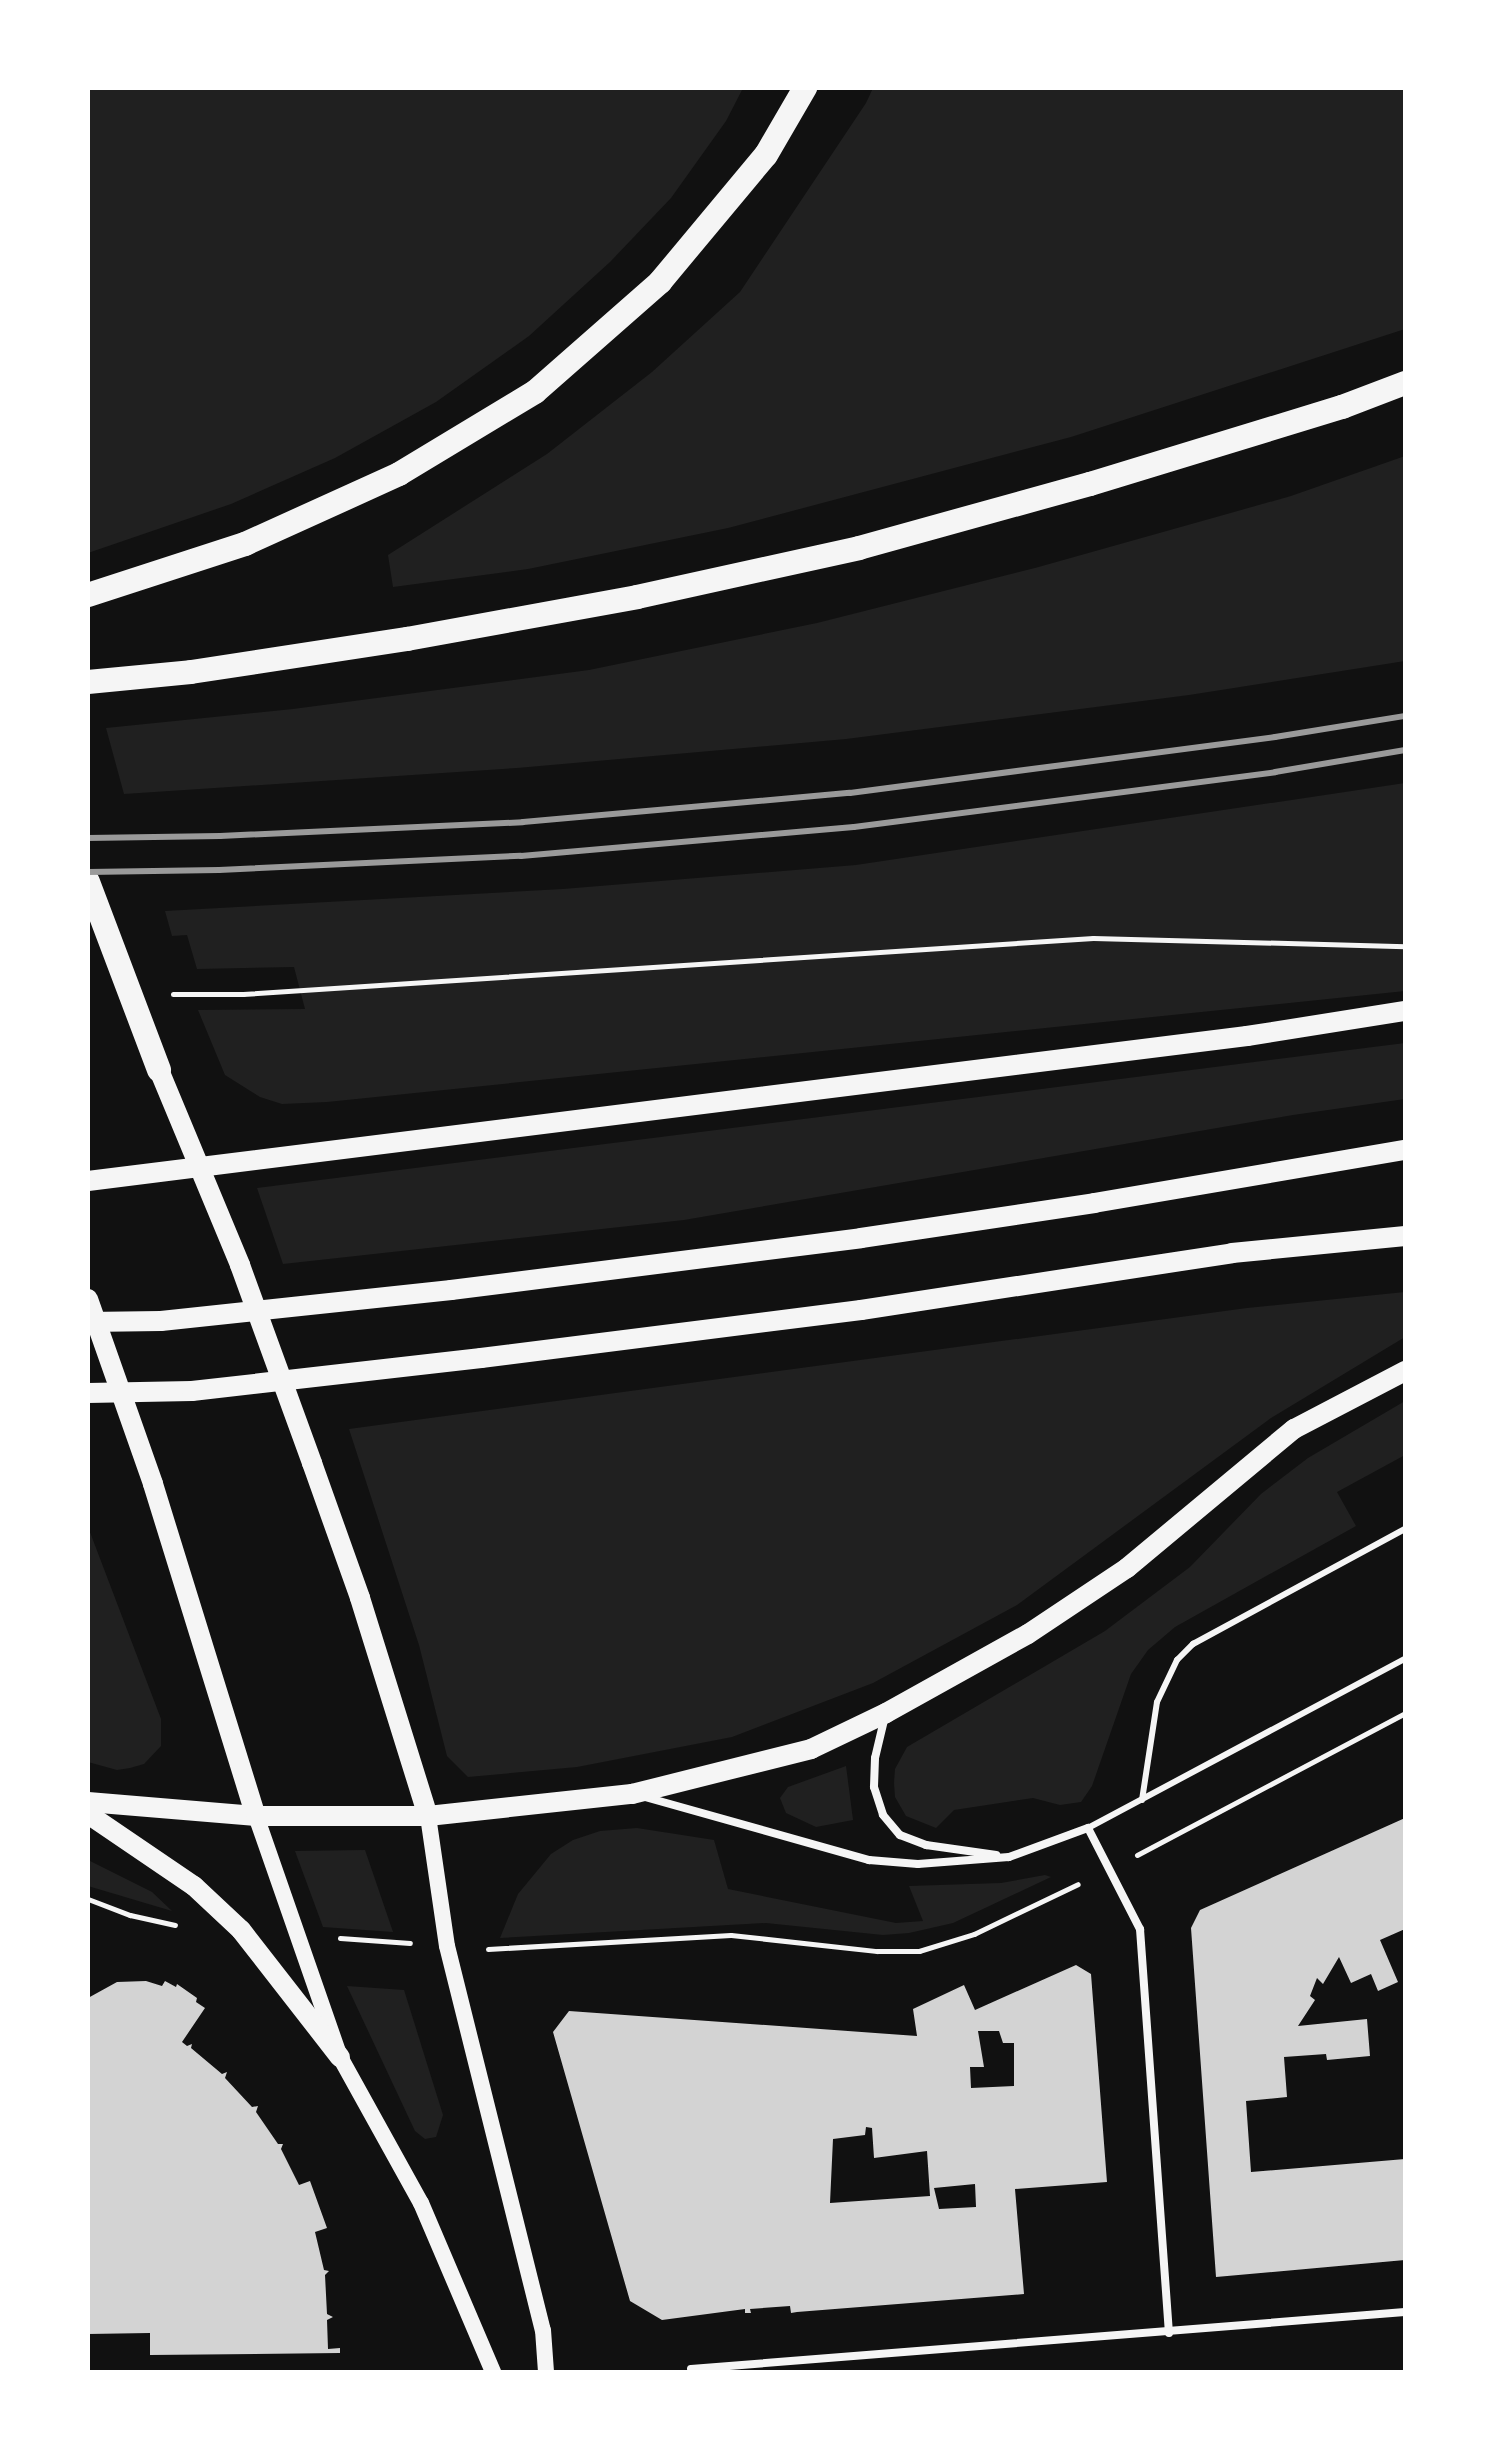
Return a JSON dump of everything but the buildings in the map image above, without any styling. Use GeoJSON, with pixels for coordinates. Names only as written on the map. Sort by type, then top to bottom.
{"type":"FeatureCollection","features":[{"type":"Feature","properties":{"kind":"highway"},"geometry":{"type":"LineString","coordinates":[[88,595],[245,544],[315,513],[399,474],[535,392],[660,282],[766,155],[805,88]]}},
{"type":"Feature","properties":{"kind":"highway"},"geometry":{"type":"LineString","coordinates":[[88,682],[191,672],[407,639],[637,597],[859,548],[1090,484],[1342,407],[1405,383]]}},
{"type":"Feature","properties":{"kind":"highway"},"geometry":{"type":"LineString","coordinates":[[88,882],[159,1070]]}},
{"type":"Feature","properties":{"kind":"main road"},"geometry":{"type":"LineString","coordinates":[[88,1181],[1247,1036],[1405,1011]]}},
{"type":"Feature","properties":{"kind":"main road"},"geometry":{"type":"LineString","coordinates":[[159,1070],[240,1265],[312,1463],[360,1598],[428,1816],[447,1946],[539,2316],[546,2372]]}},
{"type":"Feature","properties":{"kind":"main road"},"geometry":{"type":"LineString","coordinates":[[88,1322],[161,1321],[451,1290],[861,1238],[1094,1203],[1405,1150]]}},
{"type":"Feature","properties":{"kind":"main road"},"geometry":{"type":"LineString","coordinates":[[88,1393],[192,1391],[861,1310],[1232,1253],[1405,1236]]}},
{"type":"Feature","properties":{"kind":"main road"},"geometry":{"type":"LineString","coordinates":[[88,1299],[153,1484],[256,1816],[340,2057]]}},
{"type":"Feature","properties":{"kind":"main road"},"geometry":{"type":"LineString","coordinates":[[88,1802],[256,1816],[428,1816],[632,1794],[811,1749],[886,1713],[1028,1634],[1127,1568],[1294,1429],[1405,1371]]}},
{"type":"Feature","properties":{"kind":"main road"},"geometry":{"type":"LineString","coordinates":[[88,1814],[194,1886],[241,1930],[340,2057],[421,2203],[493,2372]]}},
{"type":"Feature","properties":{"kind":"street"},"geometry":{"type":"LineString","coordinates":[[886,1713],[875,1758],[874,1787],[883,1815],[900,1835],[926,1845],[1009,1857]]}},
{"type":"Feature","properties":{"kind":"street"},"geometry":{"type":"LineString","coordinates":[[632,1794],[869,1860],[961,1863],[1009,1857],[1088,1828],[1140,1929],[1169,2333]]}},
{"type":"Feature","properties":{"kind":"street"},"geometry":{"type":"LineString","coordinates":[[691,2369],[1405,2312]]}},
{"type":"Feature","properties":{"kind":"lane"},"geometry":{"type":"LineString","coordinates":[[1142,1800],[1157,1702],[1171,1670],[1193,1644],[1405,1529]]}},
{"type":"Feature","properties":{"kind":"lane"},"geometry":{"type":"LineString","coordinates":[[1088,1828],[1405,1659]]}},
{"type":"Feature","properties":{"kind":"path"},"geometry":{"type":"LineString","coordinates":[[165,994],[243,994],[1093,938],[1405,946]]}},
{"type":"Feature","properties":{"kind":"path"},"geometry":{"type":"LineString","coordinates":[[298,1934],[507,1950],[753,1935],[877,1951],[919,1951],[974,1934],[1109,1870],[1405,1713]]}},
{"type":"Feature","properties":{"kind":"path"},"geometry":{"type":"LineString","coordinates":[[88,1899],[158,1922],[241,1930]]}},
{"type":"Feature","properties":{"kind":"shaded area"},"geometry":{"type":"Polygon","coordinates":[[[88,88],[743,88],[726,121],[671,198],[610,262],[529,336],[436,402],[335,458],[231,504],[88,553],[88,88]]]}},
{"type":"Feature","properties":{"kind":"shaded area"},"geometry":{"type":"Polygon","coordinates":[[[873,88],[1405,88],[1405,329],[1071,437],[728,528],[528,569],[393,587],[388,555],[547,454],[652,372],[740,292],[873,88]]]}},
{"type":"Feature","properties":{"kind":"shaded area"},"geometry":{"type":"Polygon","coordinates":[[[1405,456],[1405,661],[1189,695],[846,739],[517,768],[124,794],[106,728],[293,709],[589,670],[817,623],[1035,568],[1291,496],[1405,456]]]}},
{"type":"Feature","properties":{"kind":"shaded area"},"geometry":{"type":"Polygon","coordinates":[[[1405,783],[1405,991],[327,1102],[282,1104],[260,1097],[225,1075],[198,1010],[305,1009],[294,967],[197,969],[187,935],[172,936],[165,911],[563,889],[856,865],[1405,783]]]}},
{"type":"Feature","properties":{"kind":"shaded area"},"geometry":{"type":"Polygon","coordinates":[[[1405,1043],[1405,1099],[1293,1115],[684,1220],[283,1264],[257,1188],[1405,1043]]]}},
{"type":"Feature","properties":{"kind":"shaded area"},"geometry":{"type":"Polygon","coordinates":[[[1405,1292],[1405,1337],[1271,1418],[1017,1605],[873,1683],[732,1737],[577,1767],[468,1777],[447,1756],[419,1645],[349,1429],[1247,1308],[1405,1292]]]}},
{"type":"Feature","properties":{"kind":"shaded area"},"geometry":{"type":"Polygon","coordinates":[[[1405,1401],[1405,1455],[1337,1492],[1356,1526],[1175,1627],[1148,1650],[1131,1674],[1092,1786],[1081,1802],[1060,1805],[1033,1798],[954,1810],[936,1828],[906,1816],[895,1797],[894,1783],[895,1769],[907,1747],[1105,1631],[1190,1567],[1261,1494],[1308,1458],[1405,1401]]]}},
{"type":"Feature","properties":{"kind":"shaded area"},"geometry":{"type":"Polygon","coordinates":[[[88,1527],[161,1719],[161,1746],[144,1764],[117,1770],[88,1762],[88,1527]]]}},
{"type":"Feature","properties":{"kind":"shaded area"},"geometry":{"type":"Polygon","coordinates":[[[846,1766],[853,1820],[816,1827],[786,1813],[780,1798],[788,1787],[846,1766]]]}},
{"type":"Feature","properties":{"kind":"shaded area"},"geometry":{"type":"Polygon","coordinates":[[[637,1828],[714,1840],[728,1889],[896,1923],[923,1921],[909,1886],[1001,1883],[1045,1875],[1051,1877],[953,1923],[909,1933],[883,1935],[766,1923],[500,1938],[518,1894],[551,1854],[573,1840],[600,1831],[637,1828]]]}},
{"type":"Feature","properties":{"kind":"shaded area"},"geometry":{"type":"Polygon","coordinates":[[[365,1850],[393,1932],[323,1927],[295,1851],[365,1850]]]}},
{"type":"Feature","properties":{"kind":"shaded area"},"geometry":{"type":"Polygon","coordinates":[[[88,1860],[152,1892],[172,1911],[88,1886],[88,1860]]]}},
{"type":"Feature","properties":{"kind":"shaded area"},"geometry":{"type":"Polygon","coordinates":[[[347,1986],[404,1990],[443,2115],[436,2137],[425,2139],[415,2131],[347,1986]]]}},
{"type":"Feature","properties":{"kind":"railway"},"geometry":{"type":"LineString","coordinates":[[88,838],[220,836],[523,822],[850,793],[1275,737],[1405,716]]}},
{"type":"Feature","properties":{"kind":"railway"},"geometry":{"type":"LineString","coordinates":[[88,872],[219,870],[521,856],[854,827],[1275,772],[1405,750]]}}]}
